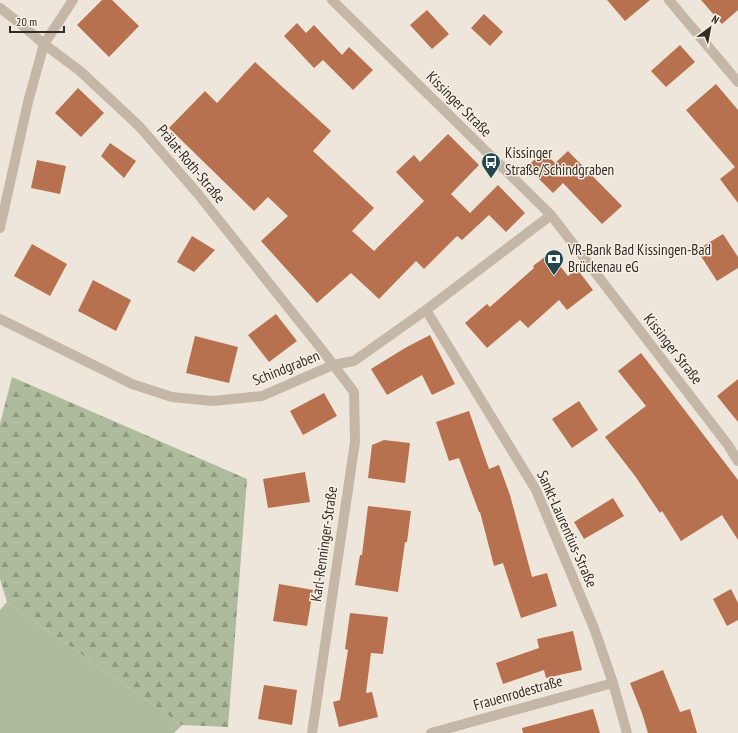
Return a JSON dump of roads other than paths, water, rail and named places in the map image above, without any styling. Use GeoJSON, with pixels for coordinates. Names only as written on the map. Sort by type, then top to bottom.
{"type":"FeatureCollection","features":[{"type":"Feature","properties":{"kind":"street"},"geometry":{"type":"LineString","coordinates":[[0,228],[1,215],[28,102],[44,44],[73,0]]}},
{"type":"Feature","properties":{"kind":"street","name":"Kissinger Straße"},"geometry":{"type":"LineString","coordinates":[[332,0],[551,215],[728,445],[738,461]]}},
{"type":"Feature","properties":{"kind":"street"},"geometry":{"type":"LineString","coordinates":[[670,0],[738,82]]}},
{"type":"Feature","properties":{"kind":"street","name":"Prälat-Roth-Straße"},"geometry":{"type":"LineString","coordinates":[[0,8],[80,71],[139,126],[198,194],[333,365]]}},
{"type":"Feature","properties":{"kind":"street","name":"Schindgraben"},"geometry":{"type":"LineString","coordinates":[[0,319],[132,384],[172,397],[214,401],[262,396],[333,365],[354,361],[426,310],[551,215]]}},
{"type":"Feature","properties":{"kind":"street","name":"Sankt-Laurentius-Straße"},"geometry":{"type":"LineString","coordinates":[[426,310],[536,490],[594,628],[627,733]]}},
{"type":"Feature","properties":{"kind":"street","name":"Karl-Renninger-Straße"},"geometry":{"type":"LineString","coordinates":[[312,733],[355,442],[354,392],[333,365]]}},
{"type":"Feature","properties":{"kind":"street","name":"Frauenrodestraße"},"geometry":{"type":"LineString","coordinates":[[431,733],[612,683]]}},
{"type":"Feature","properties":{"kind":"place","name":"Kissinger Straße/Schindgraben"},"geometry":{"type":"Point","coordinates":[491,179]}},
{"type":"Feature","properties":{"kind":"place","name":"VR-Bank Bad Kissingen-Bad Brückenau eG"},"geometry":{"type":"Point","coordinates":[554,276]}}]}
